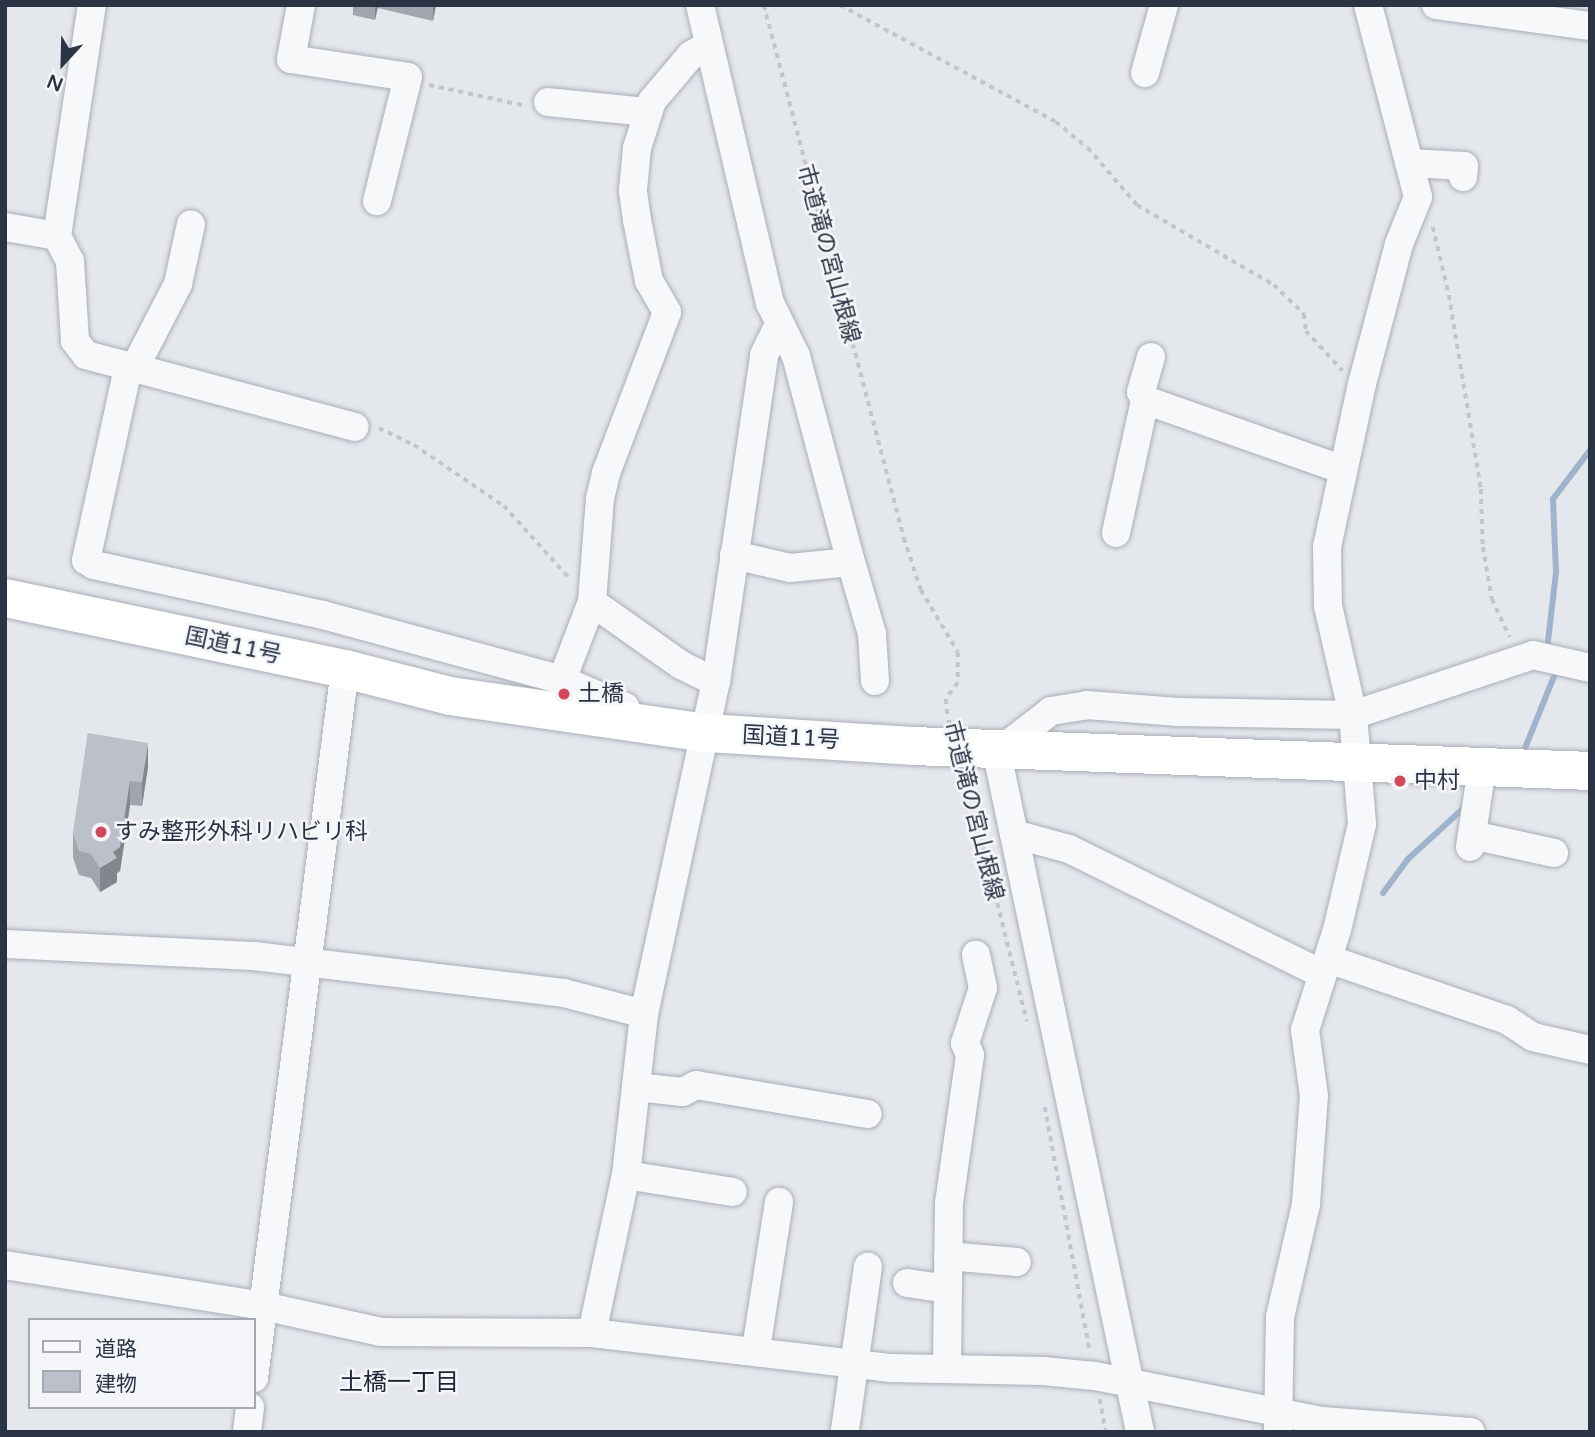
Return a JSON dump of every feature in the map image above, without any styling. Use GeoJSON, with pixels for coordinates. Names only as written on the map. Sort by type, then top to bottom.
{"type":"FeatureCollection","features":[{"type":"Feature","properties":{"kind":"highway","name":"国道11号"},"geometry":{"type":"LineString","coordinates":[[5,598],[345,669],[450,696],[707,733],[999,749],[1360,763],[1479,786],[1590,771]]}},
{"type":"Feature","properties":{"kind":"street"},"geometry":{"type":"LineString","coordinates":[[92,5],[57,236],[70,261],[75,341],[86,355],[131,369],[355,427]]}},
{"type":"Feature","properties":{"kind":"street"},"geometry":{"type":"LineString","coordinates":[[301,5],[291,59],[408,78],[377,201]]}},
{"type":"Feature","properties":{"kind":"street"},"geometry":{"type":"LineString","coordinates":[[700,5],[770,303],[796,356],[872,634],[875,681]]}},
{"type":"Feature","properties":{"kind":"street"},"geometry":{"type":"LineString","coordinates":[[1145,73],[1164,5]]}},
{"type":"Feature","properties":{"kind":"street"},"geometry":{"type":"LineString","coordinates":[[1279,1423],[1280,1317],[1306,1204],[1313,1110],[1305,1030],[1325,966],[1362,824],[1360,763],[1353,715],[1328,606],[1327,547],[1341,469],[1362,384],[1399,244],[1418,197],[1368,5]]}},
{"type":"Feature","properties":{"kind":"street"},"geometry":{"type":"LineString","coordinates":[[1436,5],[1482,8],[1590,26]]}},
{"type":"Feature","properties":{"kind":"street"},"geometry":{"type":"LineString","coordinates":[[562,680],[592,602],[600,499],[606,472],[667,312],[649,281],[633,190],[646,112],[691,55],[708,45]]}},
{"type":"Feature","properties":{"kind":"street"},"geometry":{"type":"LineString","coordinates":[[548,102],[646,112]]}},
{"type":"Feature","properties":{"kind":"street"},"geometry":{"type":"LineString","coordinates":[[1409,163],[1464,166],[1463,177]]}},
{"type":"Feature","properties":{"kind":"street"},"geometry":{"type":"LineString","coordinates":[[191,224],[178,284],[131,369],[86,560],[93,565],[323,615],[562,680],[625,707],[628,723]]}},
{"type":"Feature","properties":{"kind":"street"},"geometry":{"type":"LineString","coordinates":[[5,227],[57,236]]}},
{"type":"Feature","properties":{"kind":"street"},"geometry":{"type":"LineString","coordinates":[[592,1333],[626,1175],[645,1014],[716,682],[764,355],[779,324]]}},
{"type":"Feature","properties":{"kind":"street"},"geometry":{"type":"LineString","coordinates":[[1116,533],[1145,400],[1141,392],[1151,357]]}},
{"type":"Feature","properties":{"kind":"street"},"geometry":{"type":"LineString","coordinates":[[1145,400],[1341,469]]}},
{"type":"Feature","properties":{"kind":"street"},"geometry":{"type":"LineString","coordinates":[[734,555],[790,568],[851,562]]}},
{"type":"Feature","properties":{"kind":"street"},"geometry":{"type":"LineString","coordinates":[[592,602],[681,665],[716,682]]}},
{"type":"Feature","properties":{"kind":"street"},"geometry":{"type":"LineString","coordinates":[[1140,1432],[1014,834],[999,749],[1051,711],[1087,705],[1178,712],[1353,715],[1533,655],[1557,657],[1590,668]]}},
{"type":"Feature","properties":{"kind":"street"},"geometry":{"type":"LineString","coordinates":[[256,1362],[345,669]]}},
{"type":"Feature","properties":{"kind":"street"},"geometry":{"type":"LineString","coordinates":[[1479,786],[1471,841],[1554,853]]}},
{"type":"Feature","properties":{"kind":"street"},"geometry":{"type":"LineString","coordinates":[[1014,834],[1069,849],[1325,966],[1507,1020],[1533,1037],[1590,1050]]}},
{"type":"Feature","properties":{"kind":"street"},"geometry":{"type":"LineString","coordinates":[[5,944],[254,956],[565,993],[645,1014]]}},
{"type":"Feature","properties":{"kind":"street"},"geometry":{"type":"LineString","coordinates":[[947,1366],[949,1203],[970,1055],[965,1043],[983,988],[976,955]]}},
{"type":"Feature","properties":{"kind":"street"},"geometry":{"type":"LineString","coordinates":[[636,1087],[682,1092],[696,1085],[868,1114]]}},
{"type":"Feature","properties":{"kind":"street"},"geometry":{"type":"LineString","coordinates":[[626,1175],[733,1192]]}},
{"type":"Feature","properties":{"kind":"street"},"geometry":{"type":"LineString","coordinates":[[756,1349],[779,1202]]}},
{"type":"Feature","properties":{"kind":"street"},"geometry":{"type":"LineString","coordinates":[[948,1256],[1017,1262]]}},
{"type":"Feature","properties":{"kind":"street"},"geometry":{"type":"LineString","coordinates":[[5,1265],[263,1306],[382,1332],[592,1333],[756,1349],[891,1368],[947,1366],[1095,1376],[1279,1423],[1471,1432]]}},
{"type":"Feature","properties":{"kind":"street"},"geometry":{"type":"LineString","coordinates":[[845,1430],[869,1267]]}},
{"type":"Feature","properties":{"kind":"street"},"geometry":{"type":"LineString","coordinates":[[907,1283],[948,1289]]}},
{"type":"Feature","properties":{"kind":"street"},"geometry":{"type":"LineString","coordinates":[[247,1432],[250,1409]]}},
{"type":"Feature","properties":{"kind":"path","name":"市道滝の宮山根線"},"geometry":{"type":"LineString","coordinates":[[764,5],[904,538],[920,590],[958,652],[958,683],[946,699],[949,719],[1028,1026]]}},
{"type":"Feature","properties":{"kind":"path"},"geometry":{"type":"LineString","coordinates":[[840,5],[1056,122],[1088,148],[1137,205],[1274,285],[1304,314],[1306,331],[1341,370],[1362,384]]}},
{"type":"Feature","properties":{"kind":"path"},"geometry":{"type":"LineString","coordinates":[[408,78],[471,97],[540,108],[548,102]]}},
{"type":"Feature","properties":{"kind":"path"},"geometry":{"type":"LineString","coordinates":[[1418,197],[1430,215],[1449,295],[1481,489],[1483,547],[1492,599],[1520,660]]}},
{"type":"Feature","properties":{"kind":"path"},"geometry":{"type":"LineString","coordinates":[[355,427],[358,418],[403,439],[470,481],[531,531],[592,602]]}},
{"type":"Feature","properties":{"kind":"path"},"geometry":{"type":"LineString","coordinates":[[1045,1106],[1106,1432]]}},
{"type":"Feature","properties":{"kind":"building","name":"すみ整形外科リハビリ科"},"geometry":{"type":"Polygon","coordinates":[[[88,733],[148,743],[142,782],[130,781],[120,847],[113,852],[117,858],[100,868],[91,854],[79,851],[73,834],[88,733]]]}},
{"type":"Feature","properties":{"kind":"waterway"},"geometry":{"type":"LineString","coordinates":[[1547,650],[1556,572],[1553,499],[1590,450]]}},
{"type":"Feature","properties":{"kind":"waterway"},"geometry":{"type":"LineString","coordinates":[[1525,748],[1555,674]]}},
{"type":"Feature","properties":{"kind":"waterway"},"geometry":{"type":"LineString","coordinates":[[1383,893],[1408,859],[1467,805]]}},
{"type":"Feature","properties":{"kind":"place","name":"土橋"},"geometry":{"type":"Point","coordinates":[564,694]}},
{"type":"Feature","properties":{"kind":"place","name":"中村"},"geometry":{"type":"Point","coordinates":[1400,781]}},
{"type":"Feature","properties":{"kind":"place","name":"すみ整形外科リハビリ科"},"geometry":{"type":"Point","coordinates":[101,832]}},
{"type":"Feature","properties":{"kind":"district","name":"土橋一丁目"},"geometry":{"type":"Point","coordinates":[399,1383]}}]}
